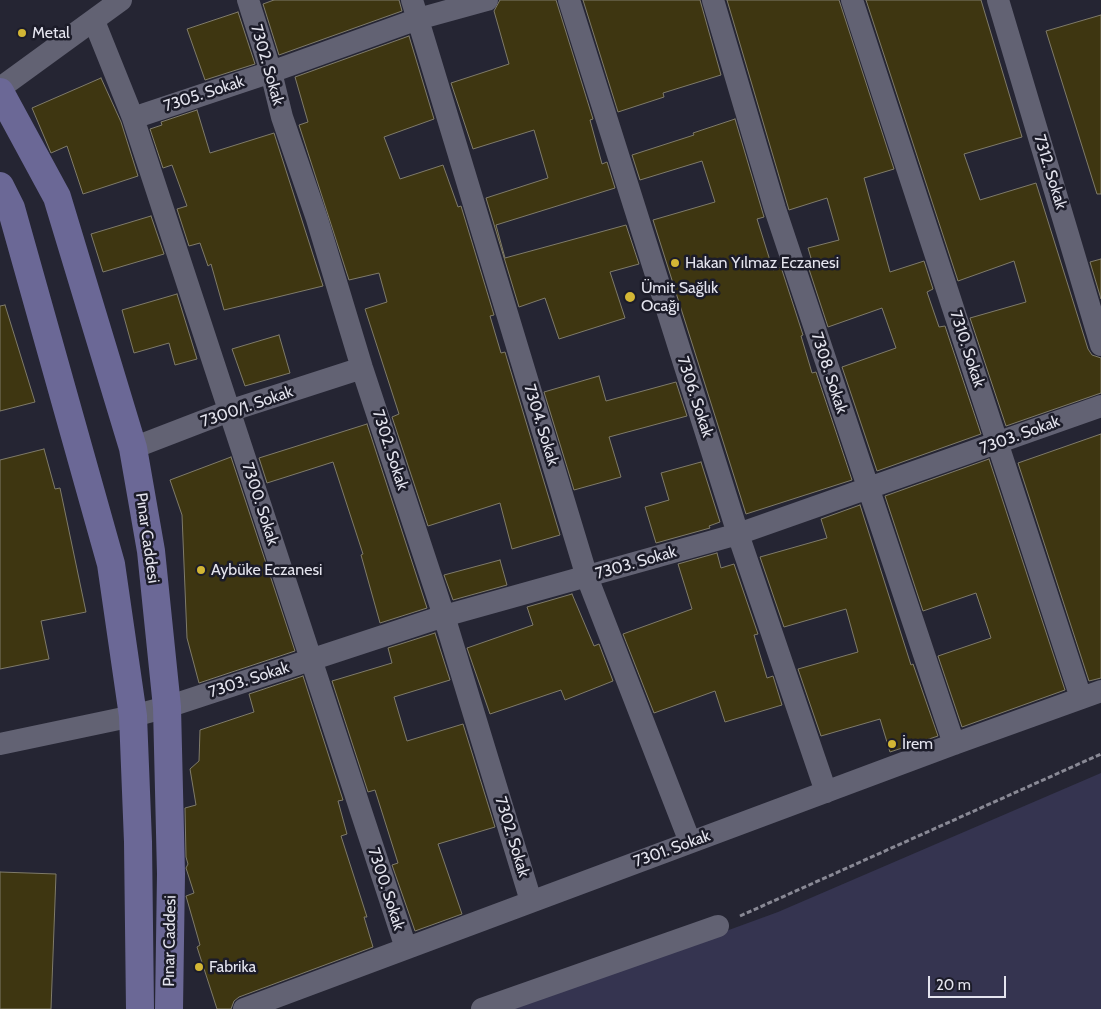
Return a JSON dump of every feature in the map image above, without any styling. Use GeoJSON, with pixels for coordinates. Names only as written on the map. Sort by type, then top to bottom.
{"type":"FeatureCollection","features":[{"type":"Feature","properties":{"kind":"main road","name":"Pınar Caddesi"},"geometry":{"type":"LineString","coordinates":[[0,90],[57,197],[133,448],[151,551],[167,707],[171,874],[169,1009]]}},
{"type":"Feature","properties":{"kind":"main road","name":"Pınar Caddesi"},"geometry":{"type":"LineString","coordinates":[[0,186],[12,208],[111,564],[133,716],[138,842],[140,1009]]}},
{"type":"Feature","properties":{"kind":"street"},"geometry":{"type":"LineString","coordinates":[[0,90],[121,0]]}},
{"type":"Feature","properties":{"kind":"street","name":"7302. Sokak"},"geometry":{"type":"LineString","coordinates":[[248,0],[272,72],[282,117],[317,219],[362,368],[444,616],[531,901]]}},
{"type":"Feature","properties":{"kind":"street","name":"7305. Sokak"},"geometry":{"type":"LineString","coordinates":[[133,118],[272,72],[415,10],[487,0]]}},
{"type":"Feature","properties":{"kind":"street","name":"7306. Sokak"},"geometry":{"type":"LineString","coordinates":[[569,0],[738,534],[826,792]]}},
{"type":"Feature","properties":{"kind":"street","name":"7308. Sokak"},"geometry":{"type":"LineString","coordinates":[[713,0],[776,209],[954,744]]}},
{"type":"Feature","properties":{"kind":"street","name":"7310. Sokak"},"geometry":{"type":"LineString","coordinates":[[852,0],[998,444],[1091,694]]}},
{"type":"Feature","properties":{"kind":"street","name":"7312. Sokak"},"geometry":{"type":"LineString","coordinates":[[998,0],[1101,345]]}},
{"type":"Feature","properties":{"kind":"street","name":"7304. Sokak"},"geometry":{"type":"LineString","coordinates":[[415,10],[587,577],[690,842]]}},
{"type":"Feature","properties":{"kind":"street"},"geometry":{"type":"LineString","coordinates":[[94,21],[133,118]]}},
{"type":"Feature","properties":{"kind":"street","name":"7300. Sokak"},"geometry":{"type":"LineString","coordinates":[[133,118],[406,948]]}},
{"type":"Feature","properties":{"kind":"street","name":"7300/1. Sokak"},"geometry":{"type":"LineString","coordinates":[[133,448],[229,411],[362,368]]}},
{"type":"Feature","properties":{"kind":"street","name":"7303. Sokak"},"geometry":{"type":"LineString","coordinates":[[0,744],[167,707],[444,616],[738,534],[867,487],[998,444],[1101,406]]}},
{"type":"Feature","properties":{"kind":"street","name":"7301. Sokak"},"geometry":{"type":"LineString","coordinates":[[244,1009],[1091,694]]}},
{"type":"Feature","properties":{"kind":"street"},"geometry":{"type":"LineString","coordinates":[[482,1009],[718,926]]}},
{"type":"Feature","properties":{"kind":"path"},"geometry":{"type":"LineString","coordinates":[[718,926],[1101,754]]}},
{"type":"Feature","properties":{"kind":"shaded area"},"geometry":{"type":"Polygon","coordinates":[[[1101,773],[1101,1009],[513,1009],[778,912],[1101,773]]]}},
{"type":"Feature","properties":{"kind":"building"},"geometry":{"type":"Polygon","coordinates":[[[274,0],[399,0],[402,11],[279,55],[263,4],[274,0]]]}},
{"type":"Feature","properties":{"kind":"building"},"geometry":{"type":"Polygon","coordinates":[[[500,0],[556,0],[593,119],[590,120],[602,164],[607,162],[615,188],[496,225],[505,258],[626,225],[639,264],[610,272],[625,318],[559,339],[545,298],[519,307],[486,198],[548,178],[534,130],[473,149],[451,83],[509,64],[494,11],[500,0]]]}},
{"type":"Feature","properties":{"kind":"building"},"geometry":{"type":"Polygon","coordinates":[[[583,0],[700,0],[721,75],[663,93],[664,97],[618,112],[583,0]]]}},
{"type":"Feature","properties":{"kind":"building"},"geometry":{"type":"Polygon","coordinates":[[[727,0],[839,0],[894,169],[864,178],[890,272],[924,261],[933,289],[927,292],[939,327],[945,326],[981,434],[877,471],[842,367],[896,348],[882,308],[828,327],[806,260],[811,258],[808,248],[839,240],[827,198],[789,210],[727,0]]]}},
{"type":"Feature","properties":{"kind":"building"},"geometry":{"type":"Polygon","coordinates":[[[866,0],[981,0],[1022,137],[964,154],[980,200],[1036,183],[1088,349],[1092,355],[1101,358],[1101,393],[1006,426],[970,318],[1026,302],[1014,261],[958,281],[866,0]]]}},
{"type":"Feature","properties":{"kind":"building"},"geometry":{"type":"Polygon","coordinates":[[[238,12],[255,64],[205,80],[187,29],[238,12]]]}},
{"type":"Feature","properties":{"kind":"building"},"geometry":{"type":"Polygon","coordinates":[[[1101,15],[1101,194],[1097,194],[1046,31],[1101,15]]]}},
{"type":"Feature","properties":{"kind":"building"},"geometry":{"type":"Polygon","coordinates":[[[409,36],[434,119],[384,137],[400,179],[443,165],[458,207],[461,206],[494,315],[490,316],[501,353],[505,352],[560,535],[512,549],[500,503],[428,526],[392,417],[399,414],[365,309],[387,302],[379,273],[349,280],[299,125],[308,122],[295,77],[409,36]]]}},
{"type":"Feature","properties":{"kind":"building"},"geometry":{"type":"Polygon","coordinates":[[[101,78],[121,122],[138,176],[83,194],[67,146],[51,153],[32,108],[101,78]]]}},
{"type":"Feature","properties":{"kind":"building"},"geometry":{"type":"Polygon","coordinates":[[[197,110],[210,153],[274,133],[323,286],[224,310],[211,264],[208,266],[200,243],[189,246],[177,209],[187,206],[172,165],[163,168],[150,129],[162,125],[161,122],[197,110]]]}},
{"type":"Feature","properties":{"kind":"building"},"geometry":{"type":"Polygon","coordinates":[[[735,119],[764,217],[757,219],[773,270],[781,267],[803,335],[801,336],[812,373],[816,372],[852,480],[746,514],[653,220],[715,202],[702,161],[640,180],[632,155],[694,135],[693,133],[735,119]]]}},
{"type":"Feature","properties":{"kind":"building"},"geometry":{"type":"Polygon","coordinates":[[[151,216],[164,254],[103,272],[91,234],[151,216]]]}},
{"type":"Feature","properties":{"kind":"building"},"geometry":{"type":"Polygon","coordinates":[[[1101,259],[1101,299],[1090,262],[1101,259]]]}},
{"type":"Feature","properties":{"kind":"building"},"geometry":{"type":"Polygon","coordinates":[[[177,294],[197,359],[175,365],[169,343],[134,353],[122,310],[177,294]]]}},
{"type":"Feature","properties":{"kind":"building"},"geometry":{"type":"Polygon","coordinates":[[[5,305],[35,402],[0,411],[0,306],[5,305]]]}},
{"type":"Feature","properties":{"kind":"building"},"geometry":{"type":"Polygon","coordinates":[[[279,335],[290,373],[245,386],[232,349],[279,335]]]}},
{"type":"Feature","properties":{"kind":"building"},"geometry":{"type":"Polygon","coordinates":[[[599,376],[606,401],[676,382],[687,416],[609,437],[621,477],[574,490],[544,392],[599,376]]]}},
{"type":"Feature","properties":{"kind":"building"},"geometry":{"type":"Polygon","coordinates":[[[367,424],[427,608],[380,623],[361,555],[363,554],[333,462],[267,483],[259,458],[367,424]]]}},
{"type":"Feature","properties":{"kind":"building"},"geometry":{"type":"Polygon","coordinates":[[[1101,434],[1101,678],[1089,681],[1018,463],[1101,434]]]}},
{"type":"Feature","properties":{"kind":"building"},"geometry":{"type":"Polygon","coordinates":[[[44,449],[55,489],[60,488],[86,612],[41,621],[49,659],[0,669],[0,460],[44,449]]]}},
{"type":"Feature","properties":{"kind":"building"},"geometry":{"type":"Polygon","coordinates":[[[231,457],[295,651],[199,683],[187,638],[182,515],[170,480],[231,457]]]}},
{"type":"Feature","properties":{"kind":"building"},"geometry":{"type":"Polygon","coordinates":[[[989,459],[1065,690],[962,727],[938,656],[991,638],[976,593],[923,611],[885,496],[989,459]]]}},
{"type":"Feature","properties":{"kind":"building"},"geometry":{"type":"Polygon","coordinates":[[[701,462],[720,522],[709,526],[710,528],[656,543],[645,507],[669,500],[661,473],[701,462]]]}},
{"type":"Feature","properties":{"kind":"building"},"geometry":{"type":"Polygon","coordinates":[[[860,505],[911,665],[913,664],[938,736],[890,752],[880,719],[821,736],[798,669],[858,652],[846,609],[784,627],[760,557],[827,538],[821,519],[860,505]]]}},
{"type":"Feature","properties":{"kind":"building"},"geometry":{"type":"Polygon","coordinates":[[[717,553],[721,568],[734,564],[758,634],[754,635],[767,678],[773,676],[782,705],[725,722],[715,691],[654,713],[623,634],[692,609],[678,564],[717,553]]]}},
{"type":"Feature","properties":{"kind":"building"},"geometry":{"type":"Polygon","coordinates":[[[500,560],[507,585],[453,600],[444,575],[500,560]]]}},
{"type":"Feature","properties":{"kind":"building"},"geometry":{"type":"Polygon","coordinates":[[[572,594],[594,646],[599,644],[613,681],[565,700],[561,690],[490,714],[467,648],[533,625],[527,607],[572,594]]]}},
{"type":"Feature","properties":{"kind":"building"},"geometry":{"type":"Polygon","coordinates":[[[435,633],[450,680],[394,697],[407,741],[463,724],[495,827],[438,844],[462,914],[415,931],[392,865],[398,863],[375,790],[368,792],[332,681],[392,663],[388,648],[435,633]]]}},
{"type":"Feature","properties":{"kind":"building"},"geometry":{"type":"Polygon","coordinates":[[[303,676],[343,800],[338,801],[347,834],[341,836],[367,917],[364,917],[373,947],[239,997],[234,1001],[231,1009],[217,1009],[197,947],[200,945],[186,896],[194,893],[186,868],[188,864],[186,857],[185,808],[196,805],[190,769],[199,761],[200,730],[254,712],[249,694],[303,676]]]}},
{"type":"Feature","properties":{"kind":"building"},"geometry":{"type":"Polygon","coordinates":[[[0,872],[56,874],[51,1009],[0,1009],[0,872]]]}},
{"type":"Feature","properties":{"kind":"place","name":"Metal"},"geometry":{"type":"Point","coordinates":[22,33]}},
{"type":"Feature","properties":{"kind":"place","name":"Hakan Yılmaz Eczanesi"},"geometry":{"type":"Point","coordinates":[675,263]}},
{"type":"Feature","properties":{"kind":"place","name":"Ümit Sağlık Ocağı"},"geometry":{"type":"Point","coordinates":[630,297]}},
{"type":"Feature","properties":{"kind":"place","name":"Aybüke Eczanesi"},"geometry":{"type":"Point","coordinates":[201,570]}},
{"type":"Feature","properties":{"kind":"place","name":"İrem"},"geometry":{"type":"Point","coordinates":[892,744]}},
{"type":"Feature","properties":{"kind":"place","name":"Fabrika"},"geometry":{"type":"Point","coordinates":[199,967]}}]}
